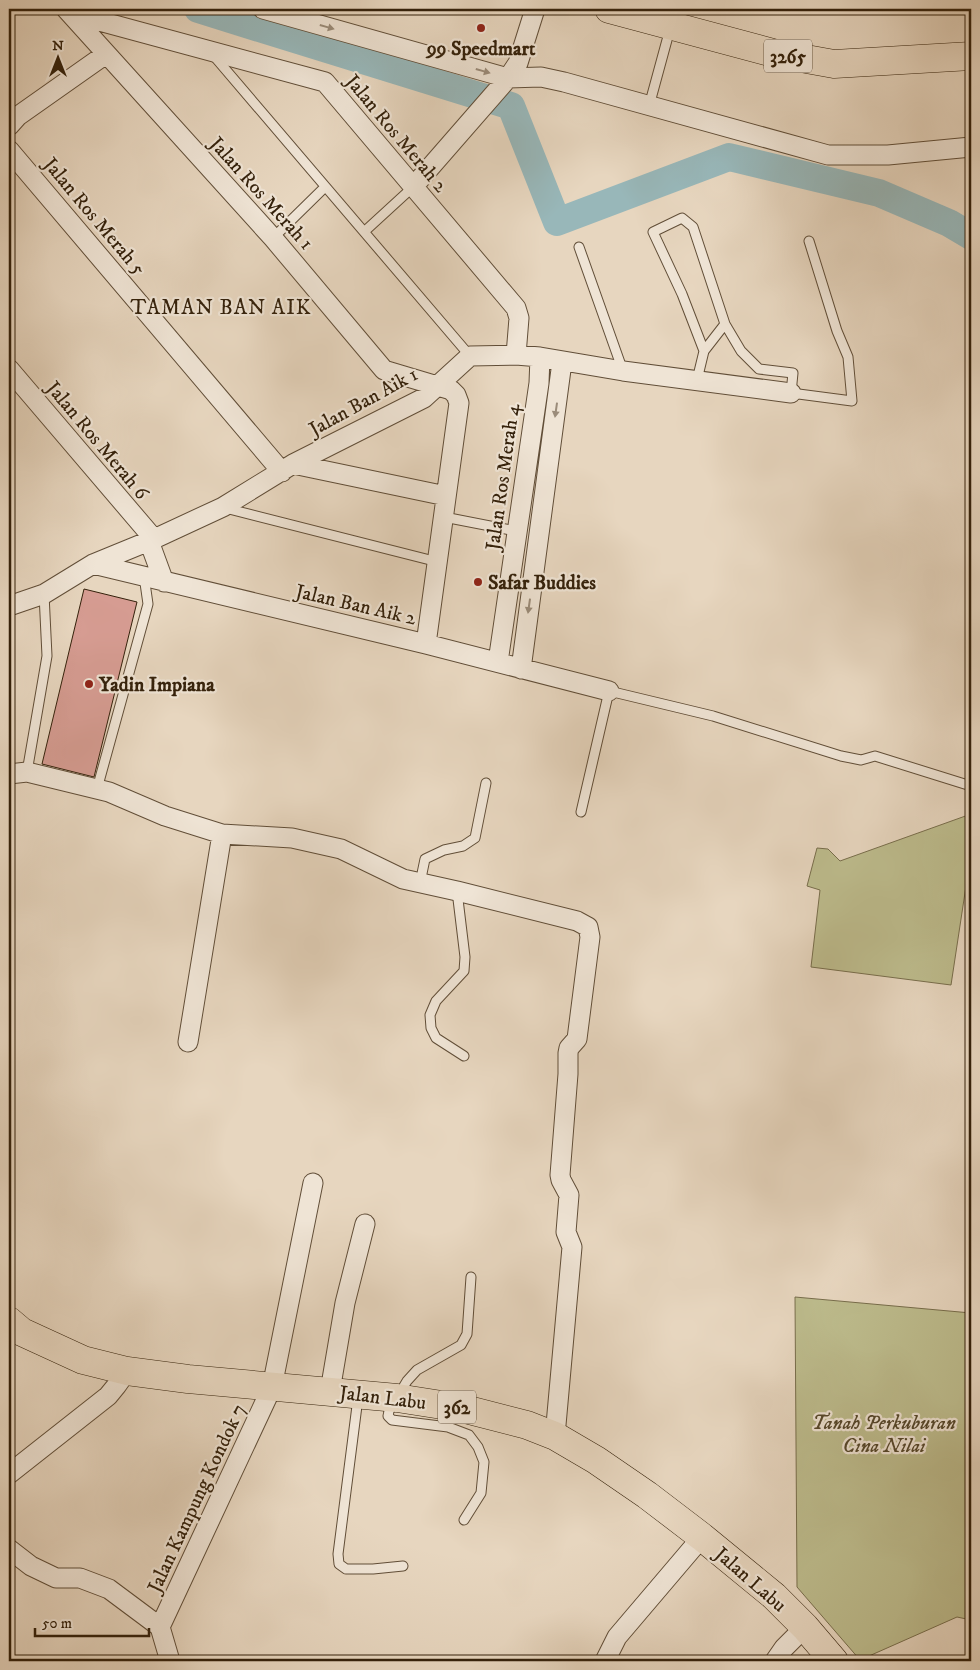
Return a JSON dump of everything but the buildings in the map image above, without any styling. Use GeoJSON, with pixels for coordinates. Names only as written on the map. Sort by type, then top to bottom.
{"type":"FeatureCollection","features":[{"type":"Feature","properties":{"kind":"main road","name":"3265"},"geometry":{"type":"LineString","coordinates":[[609,9],[641,13],[671,24],[773,53],[834,64],[971,56]]}},
{"type":"Feature","properties":{"kind":"main road","name":"Jalan Labu"},"geometry":{"type":"LineString","coordinates":[[9,1321],[22,1332],[83,1360],[126,1371],[188,1379],[359,1393],[396,1398],[461,1408],[527,1425],[556,1436],[596,1460],[647,1495],[702,1537],[774,1596],[805,1627],[834,1661]]}},
{"type":"Feature","properties":{"kind":"street"},"geometry":{"type":"LineString","coordinates":[[263,9],[503,83],[541,77],[828,156],[888,155],[971,147]]}},
{"type":"Feature","properties":{"kind":"street"},"geometry":{"type":"LineString","coordinates":[[413,187],[518,63],[534,9]]}},
{"type":"Feature","properties":{"kind":"street","name":"Jalan Ros Merah 2"},"geometry":{"type":"LineString","coordinates":[[68,11],[325,82],[516,308],[519,318],[516,355]]}},
{"type":"Feature","properties":{"kind":"street","name":"Jalan Ros Merah 1"},"geometry":{"type":"LineString","coordinates":[[68,11],[273,238],[384,370],[437,385],[450,390],[456,395],[459,403],[426,644]]}},
{"type":"Feature","properties":{"kind":"street"},"geometry":{"type":"LineString","coordinates":[[9,126],[18,116],[106,54]]}},
{"type":"Feature","properties":{"kind":"street","name":"Jalan Ros Merah 5"},"geometry":{"type":"LineString","coordinates":[[9,150],[288,468]]}},
{"type":"Feature","properties":{"kind":"street"},"geometry":{"type":"LineString","coordinates":[[470,356],[516,355],[540,357],[562,362],[791,393]]}},
{"type":"Feature","properties":{"kind":"street","name":"Jalan Ban Aik 1"},"geometry":{"type":"LineString","coordinates":[[9,606],[44,594],[93,564],[223,507],[288,468],[424,398],[470,356]]}},
{"type":"Feature","properties":{"kind":"street","name":"Jalan Ros Merah 4"},"geometry":{"type":"LineString","coordinates":[[498,662],[539,383],[540,357]]}},
{"type":"Feature","properties":{"kind":"street"},"geometry":{"type":"LineString","coordinates":[[521,669],[562,362]]}},
{"type":"Feature","properties":{"kind":"street","name":"Jalan Ros Merah 6"},"geometry":{"type":"LineString","coordinates":[[9,369],[151,540]]}},
{"type":"Feature","properties":{"kind":"street"},"geometry":{"type":"LineString","coordinates":[[288,468],[446,496]]}},
{"type":"Feature","properties":{"kind":"street"},"geometry":{"type":"LineString","coordinates":[[151,540],[164,582]]}},
{"type":"Feature","properties":{"kind":"street","name":"Jalan Ban Aik 2"},"geometry":{"type":"LineString","coordinates":[[93,564],[609,690]]}},
{"type":"Feature","properties":{"kind":"street"},"geometry":{"type":"LineString","coordinates":[[18,773],[109,792],[165,816],[222,834],[292,838],[341,849],[403,879],[457,890],[578,921],[588,927],[590,937],[577,1039],[569,1048],[568,1053],[560,1175],[560,1180],[569,1195],[566,1232],[572,1247],[556,1436]]}},
{"type":"Feature","properties":{"kind":"street"},"geometry":{"type":"LineString","coordinates":[[188,1042],[222,834]]}},
{"type":"Feature","properties":{"kind":"street","name":"Jalan Kampung Kondok 7"},"geometry":{"type":"LineString","coordinates":[[160,1627],[272,1387],[313,1183]]}},
{"type":"Feature","properties":{"kind":"street"},"geometry":{"type":"LineString","coordinates":[[330,1391],[345,1303],[365,1224]]}},
{"type":"Feature","properties":{"kind":"street"},"geometry":{"type":"LineString","coordinates":[[9,1474],[108,1396],[126,1371]]}},
{"type":"Feature","properties":{"kind":"street"},"geometry":{"type":"LineString","coordinates":[[605,1661],[617,1637],[702,1537]]}},
{"type":"Feature","properties":{"kind":"street"},"geometry":{"type":"LineString","coordinates":[[9,1549],[31,1566],[56,1578],[80,1578],[109,1589],[160,1627],[170,1661]]}},
{"type":"Feature","properties":{"kind":"street"},"geometry":{"type":"LineString","coordinates":[[775,1661],[784,1648],[805,1627]]}},
{"type":"Feature","properties":{"kind":"lane"},"geometry":{"type":"LineString","coordinates":[[649,106],[671,24]]}},
{"type":"Feature","properties":{"kind":"lane"},"geometry":{"type":"LineString","coordinates":[[210,51],[325,187],[366,231],[470,356]]}},
{"type":"Feature","properties":{"kind":"lane"},"geometry":{"type":"LineString","coordinates":[[273,238],[325,187]]}},
{"type":"Feature","properties":{"kind":"lane"},"geometry":{"type":"LineString","coordinates":[[366,231],[413,187]]}},
{"type":"Feature","properties":{"kind":"lane"},"geometry":{"type":"LineString","coordinates":[[704,351],[682,294],[653,232],[682,218],[693,228],[725,324],[742,351],[759,369],[793,373],[791,393],[852,401],[848,357],[837,331],[809,241]]}},
{"type":"Feature","properties":{"kind":"lane"},"geometry":{"type":"LineString","coordinates":[[579,247],[623,370]]}},
{"type":"Feature","properties":{"kind":"lane"},"geometry":{"type":"LineString","coordinates":[[697,380],[704,351],[725,324]]}},
{"type":"Feature","properties":{"kind":"lane"},"geometry":{"type":"LineString","coordinates":[[223,507],[438,562]]}},
{"type":"Feature","properties":{"kind":"lane"},"geometry":{"type":"LineString","coordinates":[[444,517],[516,531]]}},
{"type":"Feature","properties":{"kind":"lane"},"geometry":{"type":"LineString","coordinates":[[97,789],[148,604],[144,576]]}},
{"type":"Feature","properties":{"kind":"lane"},"geometry":{"type":"LineString","coordinates":[[18,773],[47,656],[44,594]]}},
{"type":"Feature","properties":{"kind":"lane"},"geometry":{"type":"LineString","coordinates":[[581,812],[609,690],[713,716],[841,756],[861,760],[876,756],[971,786]]}},
{"type":"Feature","properties":{"kind":"lane"},"geometry":{"type":"LineString","coordinates":[[420,883],[425,859],[444,850],[463,846],[476,838],[486,783]]}},
{"type":"Feature","properties":{"kind":"lane"},"geometry":{"type":"LineString","coordinates":[[457,890],[465,957],[464,971],[436,1001],[430,1015],[431,1028],[436,1038],[464,1056]]}},
{"type":"Feature","properties":{"kind":"lane"},"geometry":{"type":"LineString","coordinates":[[464,1520],[481,1493],[484,1462],[478,1447],[469,1435],[448,1427],[392,1420],[388,1416],[389,1410],[396,1398],[417,1370],[461,1345],[467,1334],[472,1277]]}},
{"type":"Feature","properties":{"kind":"lane"},"geometry":{"type":"LineString","coordinates":[[359,1393],[338,1554],[340,1564],[346,1569],[403,1566]]}},
{"type":"Feature","properties":{"kind":"green space"},"geometry":{"type":"Polygon","coordinates":[[[971,814],[971,853],[951,985],[811,967],[820,890],[807,886],[817,848],[828,849],[840,861],[971,814]]]}},
{"type":"Feature","properties":{"kind":"green space","name":"Tanah Perkuburan Cina Nilai"},"geometry":{"type":"Polygon","coordinates":[[[795,1297],[971,1313],[971,1620],[957,1617],[860,1660],[797,1587],[795,1297]]]}},
{"type":"Feature","properties":{"kind":"waterway"},"geometry":{"type":"LineString","coordinates":[[198,9],[511,106],[557,222],[729,157],[879,193],[949,223],[971,236]]}},
{"type":"Feature","properties":{"kind":"place","name":"99 Speedmart"},"geometry":{"type":"Point","coordinates":[481,28]}},
{"type":"Feature","properties":{"kind":"place","name":"Safar Buddies"},"geometry":{"type":"Point","coordinates":[478,582]}},
{"type":"Feature","properties":{"kind":"place","name":"Yadin Impiana"},"geometry":{"type":"Point","coordinates":[89,684]}},
{"type":"Feature","properties":{"kind":"district","name":"TAMAN BAN AIK"},"geometry":{"type":"Point","coordinates":[221,307]}}]}
